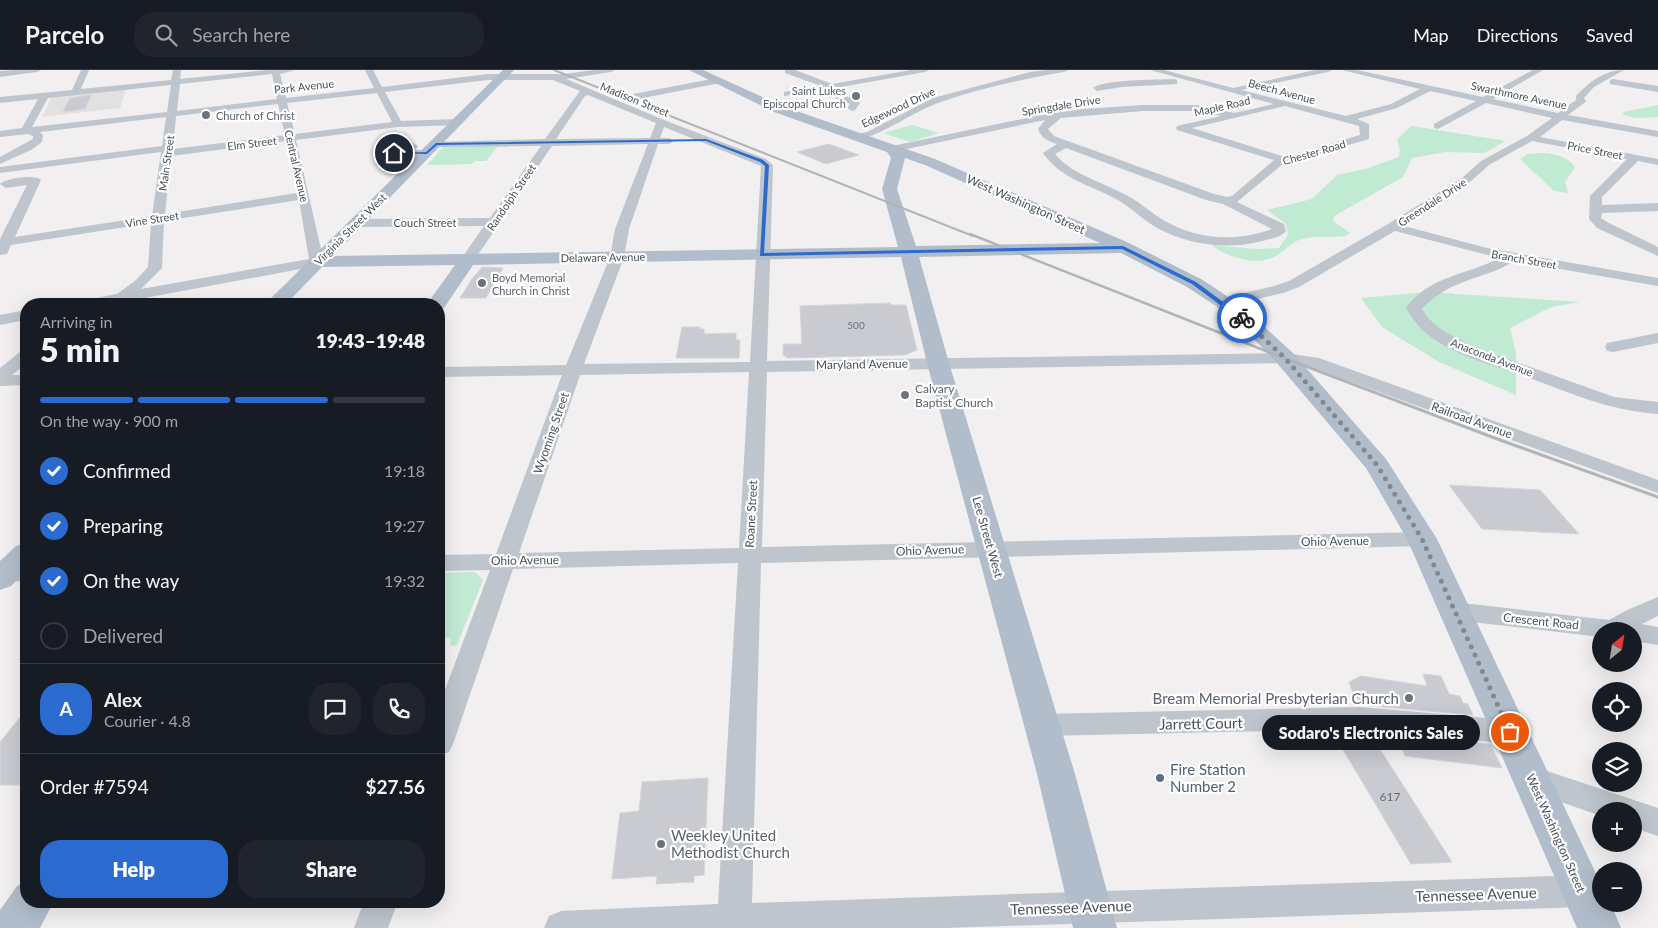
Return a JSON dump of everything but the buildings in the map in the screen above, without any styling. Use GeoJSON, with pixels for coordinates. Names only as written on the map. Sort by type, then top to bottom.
{"type":"FeatureCollection","features":[{"type":"Feature","properties":{"kind":"main road","name":"West Washington Street"},"geometry":{"type":"LineString","coordinates":[[694,70],[778,109],[930,162],[1123,247],[1177,274],[1223,302],[1253,327],[1285,358],[1377,465],[1422,539],[1591,909]]}},
{"type":"Feature","properties":{"kind":"main road","name":"Virginia Street West"},"geometry":{"type":"LineString","coordinates":[[281,298],[506,74]]}},
{"type":"Feature","properties":{"kind":"main road","name":"Lee Street West"},"geometry":{"type":"LineString","coordinates":[[892,149],[898,158],[889,187],[1042,725],[1092,917]]}},
{"type":"Feature","properties":{"kind":"main road"},"geometry":{"type":"LineString","coordinates":[[896,166],[906,160],[916,160],[951,171]]}},
{"type":"Feature","properties":{"kind":"main road","name":"Delaware Avenue"},"geometry":{"type":"LineString","coordinates":[[317,262],[1123,247]]}},
{"type":"Feature","properties":{"kind":"main road","name":"Randolph Street"},"geometry":{"type":"LineString","coordinates":[[441,298],[468,259]]}},
{"type":"Feature","properties":{"kind":"main road"},"geometry":{"type":"LineString","coordinates":[[8,575],[20,560]]}},
{"type":"Feature","properties":{"kind":"main road"},"geometry":{"type":"LineString","coordinates":[[14,928],[27,908]]}},
{"type":"Feature","properties":{"kind":"street"},"geometry":{"type":"LineString","coordinates":[[0,74],[37,70]]}},
{"type":"Feature","properties":{"kind":"street"},"geometry":{"type":"LineString","coordinates":[[75,92],[85,70]]}},
{"type":"Feature","properties":{"kind":"street","name":"Main Street"},"geometry":{"type":"LineString","coordinates":[[158,291],[156,268],[158,218],[173,113],[177,70]]}},
{"type":"Feature","properties":{"kind":"street"},"geometry":{"type":"LineString","coordinates":[[0,100],[291,70]]}},
{"type":"Feature","properties":{"kind":"street"},"geometry":{"type":"LineString","coordinates":[[369,70],[398,124]]}},
{"type":"Feature","properties":{"kind":"street"},"geometry":{"type":"LineString","coordinates":[[460,70],[469,80]]}},
{"type":"Feature","properties":{"kind":"street","name":"Park Avenue"},"geometry":{"type":"LineString","coordinates":[[0,134],[28,128],[469,80],[506,74],[556,78],[611,70]]}},
{"type":"Feature","properties":{"kind":"street"},"geometry":{"type":"LineString","coordinates":[[791,70],[788,71],[831,86]]}},
{"type":"Feature","properties":{"kind":"street"},"geometry":{"type":"LineString","coordinates":[[787,94],[926,70]]}},
{"type":"Feature","properties":{"kind":"street","name":"Edgewood Drive"},"geometry":{"type":"LineString","coordinates":[[857,137],[870,134],[936,100],[1030,75],[1064,70]]}},
{"type":"Feature","properties":{"kind":"street","name":"Beech Avenue"},"geometry":{"type":"LineString","coordinates":[[1154,70],[1347,119]]}},
{"type":"Feature","properties":{"kind":"street"},"geometry":{"type":"LineString","coordinates":[[1232,90],[1328,70]]}},
{"type":"Feature","properties":{"kind":"street","name":"Swarthmore Avenue"},"geometry":{"type":"LineString","coordinates":[[1346,70],[1561,117],[1658,134]]}},
{"type":"Feature","properties":{"kind":"street"},"geometry":{"type":"LineString","coordinates":[[1438,126],[1539,70]]}},
{"type":"Feature","properties":{"kind":"street","name":"Greendale Drive"},"geometry":{"type":"LineString","coordinates":[[1223,302],[1278,290],[1294,284],[1393,227],[1466,180],[1485,163],[1531,138],[1586,100],[1579,98],[1591,85],[1620,70]]}},
{"type":"Feature","properties":{"kind":"street"},"geometry":{"type":"LineString","coordinates":[[1631,70],[1609,85],[1658,89]]}},
{"type":"Feature","properties":{"kind":"street","name":"Central Avenue"},"geometry":{"type":"LineString","coordinates":[[275,71],[317,262]]}},
{"type":"Feature","properties":{"kind":"street","name":"Madison Street"},"geometry":{"type":"LineString","coordinates":[[556,78],[706,140]]}},
{"type":"Feature","properties":{"kind":"street"},"geometry":{"type":"LineString","coordinates":[[632,97],[717,81]]}},
{"type":"Feature","properties":{"kind":"street"},"geometry":{"type":"LineString","coordinates":[[1097,88],[1122,84],[1199,81]]}},
{"type":"Feature","properties":{"kind":"street"},"geometry":{"type":"LineString","coordinates":[[819,88],[855,103],[852,108]]}},
{"type":"Feature","properties":{"kind":"street","name":"Chester Road"},"geometry":{"type":"LineString","coordinates":[[1347,119],[1394,106],[1428,88]]}},
{"type":"Feature","properties":{"kind":"street","name":"Randolph Street"},"geometry":{"type":"LineString","coordinates":[[468,259],[547,142],[582,94],[586,92]]}},
{"type":"Feature","properties":{"kind":"street"},"geometry":{"type":"LineString","coordinates":[[28,128],[45,95]]}},
{"type":"Feature","properties":{"kind":"street","name":"Maple Road"},"geometry":{"type":"LineString","coordinates":[[1284,104],[1181,128],[1284,160]]}},
{"type":"Feature","properties":{"kind":"street","name":"Springdale Drive"},"geometry":{"type":"LineString","coordinates":[[892,149],[1041,118],[1116,109],[1205,108],[1235,116]]}},
{"type":"Feature","properties":{"kind":"street"},"geometry":{"type":"LineString","coordinates":[[1058,116],[1046,124],[1043,129],[1050,138],[1210,197],[1227,201],[1279,227],[1280,231],[1249,241],[1202,239],[1181,234],[1161,225],[1121,197],[1065,172],[1048,153],[1065,144]]}},
{"type":"Feature","properties":{"kind":"street","name":"Chester Road"},"geometry":{"type":"LineString","coordinates":[[1227,201],[1236,199],[1284,160],[1365,137],[1364,124],[1347,119]]}},
{"type":"Feature","properties":{"kind":"street","name":"Elm Street"},"geometry":{"type":"LineString","coordinates":[[0,170],[291,138],[398,124],[457,122]]}},
{"type":"Feature","properties":{"kind":"street","name":"Wyoming Street"},"geometry":{"type":"LineString","coordinates":[[445,728],[573,370],[617,257],[622,229],[662,122]]}},
{"type":"Feature","properties":{"kind":"street"},"geometry":{"type":"LineString","coordinates":[[0,125],[28,128],[38,135],[38,140],[27,148],[0,161]]}},
{"type":"Feature","properties":{"kind":"street","name":"Price Street"},"geometry":{"type":"LineString","coordinates":[[1531,138],[1658,162]]}},
{"type":"Feature","properties":{"kind":"street"},"geometry":{"type":"LineString","coordinates":[[405,153],[432,149],[547,142],[706,140]]}},
{"type":"Feature","properties":{"kind":"street","name":"Roane Street"},"geometry":{"type":"LineString","coordinates":[[706,140],[762,161],[767,165],[734,923]]}},
{"type":"Feature","properties":{"kind":"street"},"geometry":{"type":"LineString","coordinates":[[1635,158],[1598,193],[1595,208],[1596,222],[1658,252]]}},
{"type":"Feature","properties":{"kind":"street"},"geometry":{"type":"LineString","coordinates":[[0,184],[35,180],[4,242],[0,256]]}},
{"type":"Feature","properties":{"kind":"street","name":"Vine Street"},"geometry":{"type":"LineString","coordinates":[[4,242],[304,196]]}},
{"type":"Feature","properties":{"kind":"street"},"geometry":{"type":"LineString","coordinates":[[1595,208],[1658,207]]}},
{"type":"Feature","properties":{"kind":"street","name":"Couch Street"},"geometry":{"type":"LineString","coordinates":[[356,223],[494,222]]}},
{"type":"Feature","properties":{"kind":"street","name":"Branch Street"},"geometry":{"type":"LineString","coordinates":[[1393,227],[1510,257],[1658,282]]}},
{"type":"Feature","properties":{"kind":"street","name":"Anaconda Avenue"},"geometry":{"type":"LineString","coordinates":[[1510,257],[1489,269],[1452,281],[1422,299],[1414,308],[1419,318],[1446,340],[1493,359],[1602,397],[1646,408],[1658,408]]}},
{"type":"Feature","properties":{"kind":"street","name":"Delaware Avenue"},"geometry":{"type":"LineString","coordinates":[[126,298],[317,262]]}},
{"type":"Feature","properties":{"kind":"street"},"geometry":{"type":"LineString","coordinates":[[117,298],[141,283],[156,268]]}},
{"type":"Feature","properties":{"kind":"street"},"geometry":{"type":"LineString","coordinates":[[0,320],[20,316]]}},
{"type":"Feature","properties":{"kind":"street"},"geometry":{"type":"LineString","coordinates":[[1613,347],[1658,338]]}},
{"type":"Feature","properties":{"kind":"street","name":"Maryland Avenue"},"geometry":{"type":"LineString","coordinates":[[445,372],[1285,358]]}},
{"type":"Feature","properties":{"kind":"street","name":"Railroad Avenue"},"geometry":{"type":"LineString","coordinates":[[1285,358],[1312,362],[1658,486]]}},
{"type":"Feature","properties":{"kind":"street"},"geometry":{"type":"LineString","coordinates":[[0,376],[20,361]]}},
{"type":"Feature","properties":{"kind":"street"},"geometry":{"type":"LineString","coordinates":[[0,381],[20,380]]}},
{"type":"Feature","properties":{"kind":"street","name":"Ohio Avenue"},"geometry":{"type":"LineString","coordinates":[[445,563],[991,548],[1422,539]]}},
{"type":"Feature","properties":{"kind":"street"},"geometry":{"type":"LineString","coordinates":[[1632,622],[1636,616],[1658,606]]}},
{"type":"Feature","properties":{"kind":"street","name":"Crescent Road"},"geometry":{"type":"LineString","coordinates":[[1454,611],[1592,627]]}},
{"type":"Feature","properties":{"kind":"street","name":"Crescent Road"},"geometry":{"type":"LineString","coordinates":[[1642,634],[1658,636]]}},
{"type":"Feature","properties":{"kind":"street","name":"Jarrett Court"},"geometry":{"type":"LineString","coordinates":[[1042,725],[1360,718],[1510,732]]}},
{"type":"Feature","properties":{"kind":"street"},"geometry":{"type":"LineString","coordinates":[[1532,779],[1600,802]]}},
{"type":"Feature","properties":{"kind":"street"},"geometry":{"type":"LineString","coordinates":[[1642,817],[1658,822]]}},
{"type":"Feature","properties":{"kind":"street"},"geometry":{"type":"LineString","coordinates":[[371,928],[378,908]]}},
{"type":"Feature","properties":{"kind":"street","name":"Tennessee Avenue"},"geometry":{"type":"LineString","coordinates":[[561,928],[734,923],[1591,909]]}},
{"type":"Feature","properties":{"kind":"shaded area"},"geometry":{"type":"Polygon","coordinates":[[[126,89],[120,108],[42,117],[52,96],[126,89]]]}},
{"type":"Feature","properties":{"kind":"green space"},"geometry":{"type":"Polygon","coordinates":[[[1658,105],[1658,117],[1636,118],[1624,115],[1623,112],[1658,105]]]}},
{"type":"Feature","properties":{"kind":"green space"},"geometry":{"type":"Polygon","coordinates":[[[912,125],[939,133],[910,142],[883,133],[912,125]]]}},
{"type":"Feature","properties":{"kind":"green space"},"geometry":{"type":"Polygon","coordinates":[[[1412,126],[1506,141],[1484,153],[1445,152],[1412,158],[1403,177],[1334,216],[1333,221],[1350,233],[1345,236],[1304,238],[1274,257],[1258,261],[1241,259],[1211,245],[1256,249],[1279,248],[1288,235],[1286,224],[1267,210],[1312,199],[1337,175],[1365,169],[1399,157],[1400,150],[1397,139],[1412,126]]]}},
{"type":"Feature","properties":{"kind":"green space"},"geometry":{"type":"Polygon","coordinates":[[[499,145],[486,161],[475,161],[472,164],[427,165],[444,146],[499,145]]]}},
{"type":"Feature","properties":{"kind":"green space"},"geometry":{"type":"Polygon","coordinates":[[[1541,153],[1560,156],[1575,167],[1565,182],[1568,193],[1554,191],[1520,159],[1528,154],[1541,153]]]}},
{"type":"Feature","properties":{"kind":"green space"},"geometry":{"type":"Polygon","coordinates":[[[1427,292],[1580,302],[1551,307],[1510,328],[1516,353],[1516,395],[1439,362],[1382,327],[1361,298],[1427,292]]]}},
{"type":"Feature","properties":{"kind":"green space"},"geometry":{"type":"Polygon","coordinates":[[[475,572],[483,580],[457,645],[450,646],[451,638],[445,638],[445,573],[475,572]]]}},
{"type":"Feature","properties":{"kind":"railway"},"geometry":{"type":"LineString","coordinates":[[554,70],[973,236]]}},
{"type":"Feature","properties":{"kind":"railway"},"geometry":{"type":"LineString","coordinates":[[970,234],[1271,353]]}},
{"type":"Feature","properties":{"kind":"railway"},"geometry":{"type":"LineString","coordinates":[[1268,352],[1500,440],[1658,497]]}},
{"type":"Feature","properties":{"kind":"way so far"},"geometry":{"type":"LineString","coordinates":[[1242,318],[1285,358],[1377,465],[1390,484],[1422,539],[1510,732]]}},
{"type":"Feature","properties":{"kind":"place","name":"Saint Lukes Episcopal Church"},"geometry":{"type":"Point","coordinates":[856,96]}},
{"type":"Feature","properties":{"kind":"place","name":"Church of Christ"},"geometry":{"type":"Point","coordinates":[206,115]}},
{"type":"Feature","properties":{"kind":"place","name":"Boyd Memorial Church in Christ"},"geometry":{"type":"Point","coordinates":[482,283]}},
{"type":"Feature","properties":{"kind":"place","name":"Calvary Baptist Church"},"geometry":{"type":"Point","coordinates":[905,395]}},
{"type":"Feature","properties":{"kind":"place","name":"Bream Memorial Presbyterian Church"},"geometry":{"type":"Point","coordinates":[1409,698]}},
{"type":"Feature","properties":{"kind":"place","name":"Sodaro's Electronics Sales"},"geometry":{"type":"Point","coordinates":[1510,732]}},
{"type":"Feature","properties":{"kind":"place","name":"Fire Station Number 2"},"geometry":{"type":"Point","coordinates":[1160,778]}},
{"type":"Feature","properties":{"kind":"place","name":"Weekley United Methodist Church"},"geometry":{"type":"Point","coordinates":[661,844]}},
{"type":"Feature","properties":{"kind":"route"},"geometry":{"type":"LineString","coordinates":[[394,153],[427,153],[436,144],[706,140],[762,161],[767,165],[762,254],[1123,247],[1194,283],[1223,302],[1242,318]]}}]}
